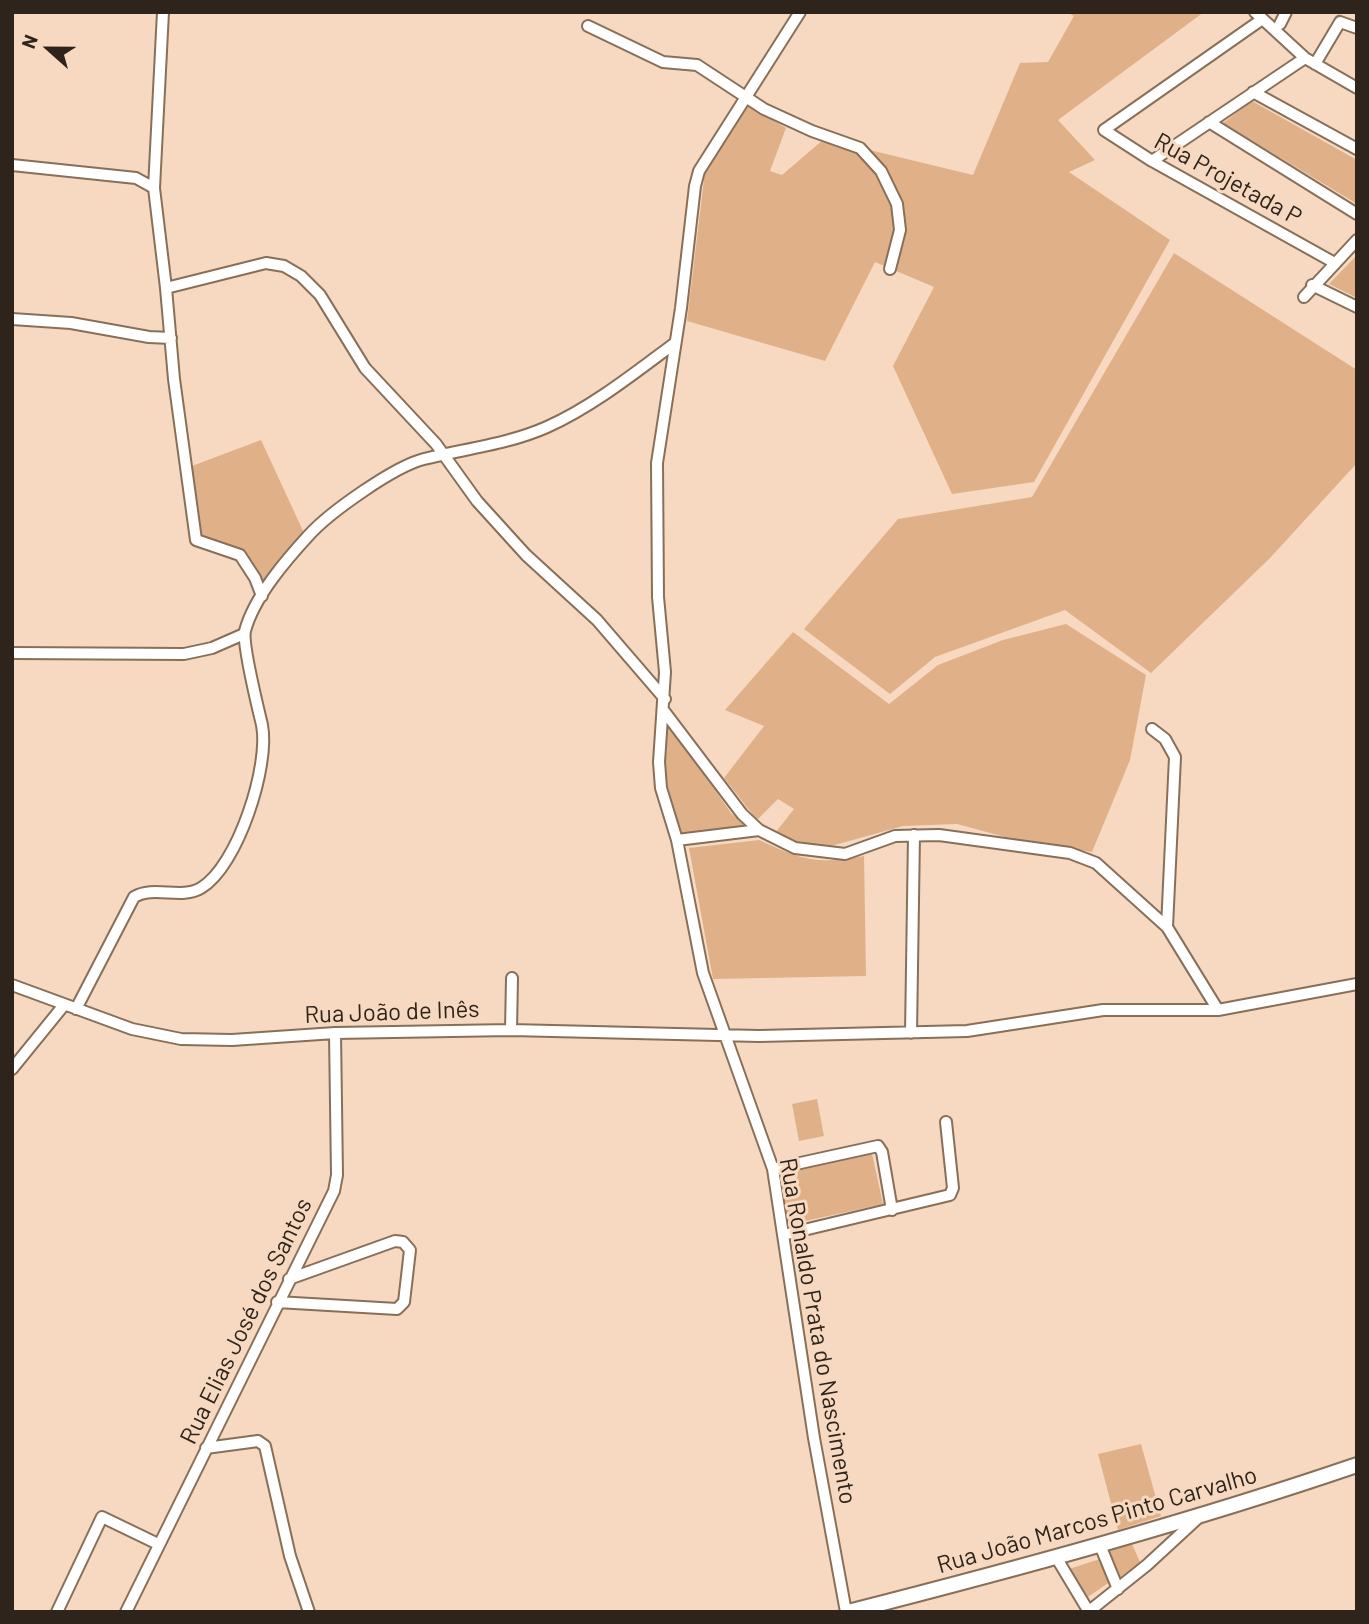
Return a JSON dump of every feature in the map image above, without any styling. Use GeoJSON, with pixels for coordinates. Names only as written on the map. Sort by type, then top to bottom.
{"type":"FeatureCollection","features":[{"type":"Feature","properties":{"kind":"main road","name":"Rua João Marcos Pinto Carvalho"},"geometry":{"type":"LineString","coordinates":[[847,1612],[1198,1518],[1357,1465]]}},
{"type":"Feature","properties":{"kind":"street"},"geometry":{"type":"LineString","coordinates":[[163,12],[154,188],[196,540],[240,555],[255,578],[262,596]]}},
{"type":"Feature","properties":{"kind":"street","name":"Rua Ronaldo Prata do Nascimento"},"geometry":{"type":"LineString","coordinates":[[800,12],[697,179],[657,463],[658,597],[664,705],[660,775],[677,840],[703,973],[727,1034],[773,1170],[847,1612]]}},
{"type":"Feature","properties":{"kind":"street"},"geometry":{"type":"LineString","coordinates":[[1280,24],[1286,12]]}},
{"type":"Feature","properties":{"kind":"street"},"geometry":{"type":"LineString","coordinates":[[1258,16],[1310,61],[1357,88]]}},
{"type":"Feature","properties":{"kind":"street","name":"Rua Projetada P"},"geometry":{"type":"LineString","coordinates":[[1258,16],[1104,130],[1152,161],[1333,262]]}},
{"type":"Feature","properties":{"kind":"street"},"geometry":{"type":"LineString","coordinates":[[1152,161],[1253,92],[1310,61],[1340,22],[1357,28]]}},
{"type":"Feature","properties":{"kind":"street"},"geometry":{"type":"LineString","coordinates":[[588,26],[663,62],[697,65],[744,99],[812,131],[854,144],[872,158],[891,190],[900,218],[899,240],[890,269]]}},
{"type":"Feature","properties":{"kind":"street"},"geometry":{"type":"LineString","coordinates":[[1253,92],[1357,149]]}},
{"type":"Feature","properties":{"kind":"street"},"geometry":{"type":"LineString","coordinates":[[1209,122],[1357,214]]}},
{"type":"Feature","properties":{"kind":"street"},"geometry":{"type":"LineString","coordinates":[[12,165],[136,178],[154,188]]}},
{"type":"Feature","properties":{"kind":"street"},"geometry":{"type":"LineString","coordinates":[[1304,297],[1333,262],[1357,240]]}},
{"type":"Feature","properties":{"kind":"street"},"geometry":{"type":"LineString","coordinates":[[166,288],[252,265],[274,263],[295,271],[320,295],[365,368],[444,456],[513,542],[597,620],[664,705],[731,800],[759,830],[795,848],[833,854],[863,850],[895,836],[947,835],[1079,856],[1105,869],[1167,927],[1218,1010]]}},
{"type":"Feature","properties":{"kind":"street"},"geometry":{"type":"LineString","coordinates":[[1312,285],[1357,307]]}},
{"type":"Feature","properties":{"kind":"street"},"geometry":{"type":"LineString","coordinates":[[12,319],[71,323],[149,337],[171,338]]}},
{"type":"Feature","properties":{"kind":"street"},"geometry":{"type":"LineString","coordinates":[[76,1009],[134,897],[146,892],[189,892],[202,888],[240,840],[253,799],[262,732],[244,634],[262,596],[307,537],[345,505],[415,462],[547,427],[584,406],[675,343]]}},
{"type":"Feature","properties":{"kind":"street"},"geometry":{"type":"LineString","coordinates":[[12,653],[184,654],[212,648],[244,634]]}},
{"type":"Feature","properties":{"kind":"street"},"geometry":{"type":"LineString","coordinates":[[1153,729],[1166,739],[1175,757],[1167,927]]}},
{"type":"Feature","properties":{"kind":"street"},"geometry":{"type":"LineString","coordinates":[[677,840],[759,830]]}},
{"type":"Feature","properties":{"kind":"street"},"geometry":{"type":"LineString","coordinates":[[911,1033],[914,835]]}},
{"type":"Feature","properties":{"kind":"street"},"geometry":{"type":"LineString","coordinates":[[511,1030],[512,978]]}},
{"type":"Feature","properties":{"kind":"street","name":"Rua João de Inês"},"geometry":{"type":"LineString","coordinates":[[12,985],[132,1029],[181,1039],[232,1040],[335,1033],[511,1030],[727,1034],[967,1031],[1103,1010],[1218,1010],[1357,984]]}},
{"type":"Feature","properties":{"kind":"street"},"geometry":{"type":"LineString","coordinates":[[12,1069],[64,1005]]}},
{"type":"Feature","properties":{"kind":"street","name":"Rua Elias José dos Santos"},"geometry":{"type":"LineString","coordinates":[[126,1612],[336,1183],[335,1033]]}},
{"type":"Feature","properties":{"kind":"street"},"geometry":{"type":"LineString","coordinates":[[783,1235],[946,1197],[953,1188],[946,1122]]}},
{"type":"Feature","properties":{"kind":"street"},"geometry":{"type":"LineString","coordinates":[[773,1170],[875,1145],[882,1152],[892,1210]]}},
{"type":"Feature","properties":{"kind":"street"},"geometry":{"type":"LineString","coordinates":[[277,1302],[401,1307],[411,1259],[408,1245],[395,1241],[289,1279]]}},
{"type":"Feature","properties":{"kind":"street"},"geometry":{"type":"LineString","coordinates":[[206,1448],[258,1441],[265,1446],[290,1556],[309,1612]]}},
{"type":"Feature","properties":{"kind":"street"},"geometry":{"type":"LineString","coordinates":[[57,1612],[100,1519],[106,1517],[158,1544]]}},
{"type":"Feature","properties":{"kind":"street"},"geometry":{"type":"LineString","coordinates":[[1056,1557],[1088,1612],[1198,1518]]}},
{"type":"Feature","properties":{"kind":"street"},"geometry":{"type":"LineString","coordinates":[[1100,1545],[1118,1588]]}},
{"type":"Feature","properties":{"kind":"shaded area"},"geometry":{"type":"Polygon","coordinates":[[[1066,12],[1204,12],[1058,120],[1095,160],[1069,172],[1170,240],[1034,482],[952,494],[893,366],[934,287],[875,262],[825,361],[687,321],[705,171],[745,104],[786,128],[770,171],[782,175],[824,139],[973,175],[1020,63],[1048,62],[1074,16],[1066,12]]]}},
{"type":"Feature","properties":{"kind":"shaded area"},"geometry":{"type":"Polygon","coordinates":[[[1252,101],[1357,160],[1357,204],[1223,123],[1252,101]]]}},
{"type":"Feature","properties":{"kind":"shaded area"},"geometry":{"type":"Polygon","coordinates":[[[1174,253],[1357,370],[1357,463],[1270,558],[1151,673],[1065,610],[935,657],[890,694],[804,629],[898,519],[1032,497],[1174,253]]]}},
{"type":"Feature","properties":{"kind":"shaded area"},"geometry":{"type":"Polygon","coordinates":[[[1357,255],[1357,298],[1329,284],[1357,255]]]}},
{"type":"Feature","properties":{"kind":"shaded area"},"geometry":{"type":"Polygon","coordinates":[[[261,440],[304,533],[264,586],[246,556],[240,551],[200,536],[192,466],[261,440]]]}},
{"type":"Feature","properties":{"kind":"shaded area"},"geometry":{"type":"Polygon","coordinates":[[[1066,624],[1146,675],[1130,760],[1092,852],[1016,840],[957,824],[903,826],[831,846],[794,841],[775,833],[794,809],[778,799],[757,820],[724,778],[764,726],[725,710],[793,632],[889,704],[938,665],[1003,640],[1066,624]]]}},
{"type":"Feature","properties":{"kind":"shaded area"},"geometry":{"type":"Polygon","coordinates":[[[668,723],[731,813],[747,827],[681,835],[665,777],[668,723]]]}},
{"type":"Feature","properties":{"kind":"shaded area"},"geometry":{"type":"Polygon","coordinates":[[[759,840],[810,859],[834,860],[864,856],[866,976],[713,979],[689,848],[759,840]]]}},
{"type":"Feature","properties":{"kind":"shaded area"},"geometry":{"type":"Polygon","coordinates":[[[817,1099],[824,1136],[799,1141],[792,1104],[817,1099]]]}},
{"type":"Feature","properties":{"kind":"shaded area"},"geometry":{"type":"Polygon","coordinates":[[[871,1149],[883,1204],[787,1225],[775,1170],[871,1149]]]}},
{"type":"Feature","properties":{"kind":"shaded area"},"geometry":{"type":"Polygon","coordinates":[[[1141,1444],[1161,1516],[1118,1530],[1098,1454],[1141,1444]]]}},
{"type":"Feature","properties":{"kind":"shaded area"},"geometry":{"type":"Polygon","coordinates":[[[1131,1542],[1140,1562],[1120,1577],[1109,1550],[1131,1542]]]}},
{"type":"Feature","properties":{"kind":"shaded area"},"geometry":{"type":"Polygon","coordinates":[[[1103,1558],[1111,1581],[1085,1599],[1069,1569],[1103,1558]]]}}]}
